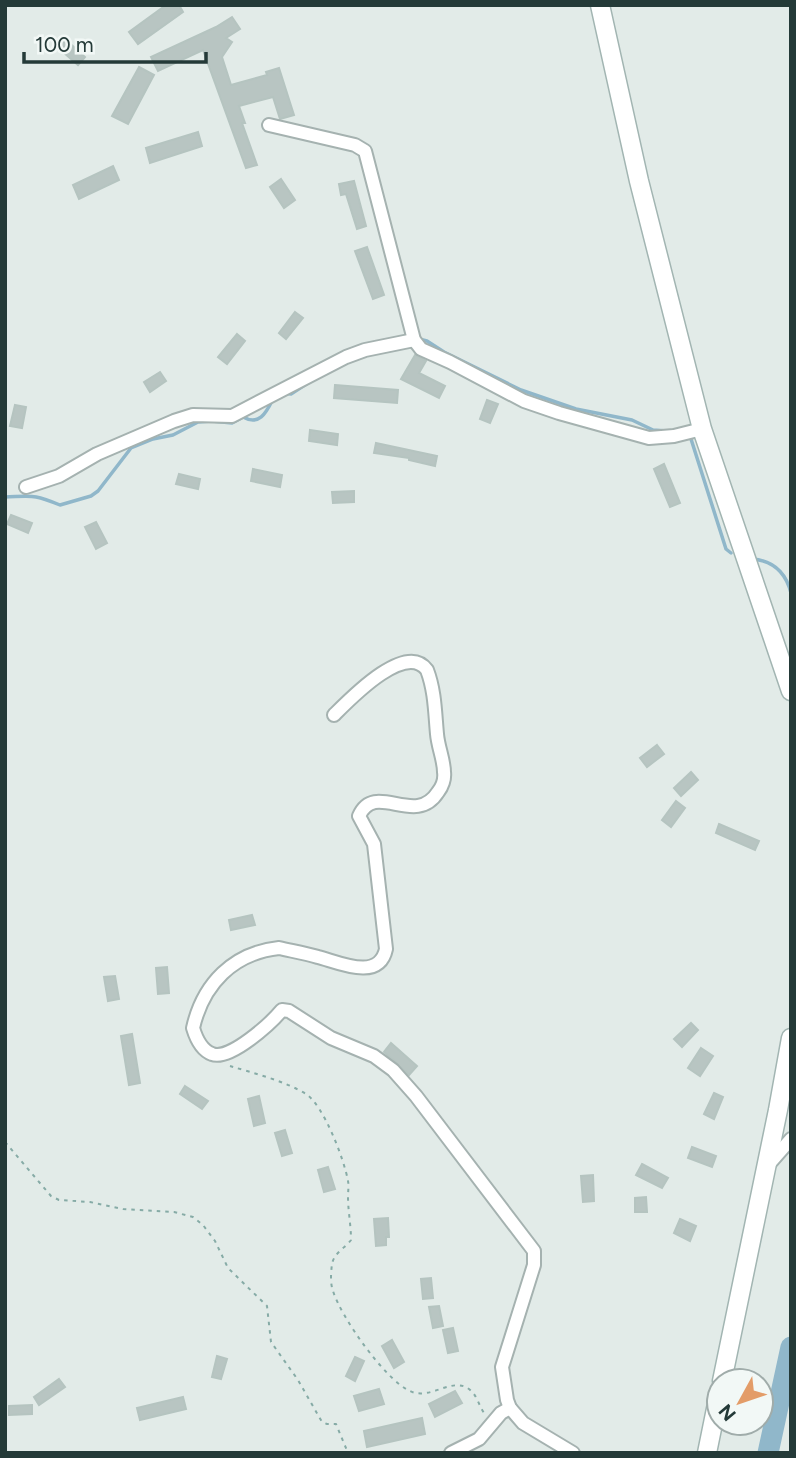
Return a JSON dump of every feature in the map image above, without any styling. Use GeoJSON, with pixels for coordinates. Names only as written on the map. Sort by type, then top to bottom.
{"type":"FeatureCollection","features":[{"type":"Feature","properties":{"kind":"main road"},"geometry":{"type":"LineString","coordinates":[[600,5],[639,181],[702,429],[791,691]]}},
{"type":"Feature","properties":{"kind":"main road"},"geometry":{"type":"LineString","coordinates":[[725,1367],[791,1038]]}},
{"type":"Feature","properties":{"kind":"street"},"geometry":{"type":"LineString","coordinates":[[269,125],[355,145],[365,151],[414,340],[421,349],[524,401],[550,410],[649,438],[674,436],[702,429]]}},
{"type":"Feature","properties":{"kind":"street"},"geometry":{"type":"LineString","coordinates":[[26,487],[59,476],[97,454],[174,421],[193,415],[232,416],[346,357],[414,340]]}},
{"type":"Feature","properties":{"kind":"street"},"geometry":{"type":"LineString","coordinates":[[334,715],[365,686],[402,663],[415,661],[423,664],[427,670],[445,773],[442,786],[428,803],[412,808],[379,801],[369,803],[359,816],[374,844],[386,949],[384,956],[374,965],[358,967],[279,948],[271,949],[226,968],[205,995],[193,1028],[203,1048],[220,1056],[253,1037],[278,1017],[282,1010],[289,1011],[331,1038],[383,1061],[416,1096],[534,1251],[534,1265],[502,1367],[502,1375],[510,1408],[523,1423],[573,1453]]}},
{"type":"Feature","properties":{"kind":"street"},"geometry":{"type":"LineString","coordinates":[[766,1167],[791,1139]]}},
{"type":"Feature","properties":{"kind":"street"},"geometry":{"type":"LineString","coordinates":[[451,1453],[479,1439],[510,1408]]}},
{"type":"Feature","properties":{"kind":"path"},"geometry":{"type":"LineString","coordinates":[[231,1067],[268,1078],[307,1095],[329,1130],[348,1184],[351,1222],[351,1240],[332,1260],[333,1291],[355,1333],[398,1384],[421,1395],[458,1384],[465,1386],[475,1395],[486,1416],[495,1421]]}},
{"type":"Feature","properties":{"kind":"path"},"geometry":{"type":"LineString","coordinates":[[5,1142],[51,1196],[59,1200],[98,1203],[123,1209],[174,1212],[193,1217],[203,1225],[215,1241],[228,1268],[267,1306],[271,1342],[298,1380],[321,1422],[336,1424],[348,1453]]}},
{"type":"Feature","properties":{"kind":"building"},"geometry":{"type":"Polygon","coordinates":[[[166,5],[179,5],[183,12],[138,44],[129,32],[166,5]]]}},
{"type":"Feature","properties":{"kind":"building"},"geometry":{"type":"Polygon","coordinates":[[[232,17],[240,29],[226,38],[232,42],[222,57],[231,85],[267,75],[266,72],[279,68],[294,115],[280,119],[273,97],[239,106],[257,165],[246,168],[203,50],[158,71],[151,57],[232,17]]]}},
{"type":"Feature","properties":{"kind":"building"},"geometry":{"type":"Polygon","coordinates":[[[64,38],[85,57],[78,65],[56,46],[64,38]]]}},
{"type":"Feature","properties":{"kind":"building"},"geometry":{"type":"Polygon","coordinates":[[[139,67],[154,75],[128,124],[112,116],[139,67]]]}},
{"type":"Feature","properties":{"kind":"building"},"geometry":{"type":"Polygon","coordinates":[[[198,132],[202,146],[150,163],[146,148],[198,132]]]}},
{"type":"Feature","properties":{"kind":"building"},"geometry":{"type":"Polygon","coordinates":[[[113,166],[119,180],[79,199],[73,185],[113,166]]]}},
{"type":"Feature","properties":{"kind":"building"},"geometry":{"type":"Polygon","coordinates":[[[281,179],[295,200],[284,208],[270,187],[281,179]]]}},
{"type":"Feature","properties":{"kind":"building"},"geometry":{"type":"Polygon","coordinates":[[[354,181],[366,226],[357,229],[346,194],[341,195],[339,184],[354,181]]]}},
{"type":"Feature","properties":{"kind":"building"},"geometry":{"type":"Polygon","coordinates":[[[367,247],[384,295],[373,299],[355,251],[367,247]]]}},
{"type":"Feature","properties":{"kind":"building"},"geometry":{"type":"Polygon","coordinates":[[[295,312],[303,318],[286,339],[279,333],[295,312]]]}},
{"type":"Feature","properties":{"kind":"building"},"geometry":{"type":"Polygon","coordinates":[[[237,334],[245,341],[227,364],[218,357],[237,334]]]}},
{"type":"Feature","properties":{"kind":"building"},"geometry":{"type":"Polygon","coordinates":[[[415,355],[426,361],[419,373],[445,386],[439,398],[401,379],[415,355]]]}},
{"type":"Feature","properties":{"kind":"building"},"geometry":{"type":"Polygon","coordinates":[[[160,372],[166,381],[150,392],[144,382],[160,372]]]}},
{"type":"Feature","properties":{"kind":"building"},"geometry":{"type":"Polygon","coordinates":[[[335,385],[398,390],[397,403],[334,398],[335,385]]]}},
{"type":"Feature","properties":{"kind":"building"},"geometry":{"type":"Polygon","coordinates":[[[487,400],[498,404],[490,423],[480,419],[487,400]]]}},
{"type":"Feature","properties":{"kind":"building"},"geometry":{"type":"Polygon","coordinates":[[[15,405],[26,407],[22,428],[10,426],[15,405]]]}},
{"type":"Feature","properties":{"kind":"building"},"geometry":{"type":"Polygon","coordinates":[[[310,430],[338,434],[337,445],[309,441],[310,430]]]}},
{"type":"Feature","properties":{"kind":"building"},"geometry":{"type":"Polygon","coordinates":[[[376,443],[437,456],[435,466],[409,458],[374,453],[376,443]]]}},
{"type":"Feature","properties":{"kind":"building"},"geometry":{"type":"Polygon","coordinates":[[[664,464],[680,503],[670,507],[654,469],[664,464]]]}},
{"type":"Feature","properties":{"kind":"building"},"geometry":{"type":"Polygon","coordinates":[[[253,469],[282,475],[280,487],[251,481],[253,469]]]}},
{"type":"Feature","properties":{"kind":"building"},"geometry":{"type":"Polygon","coordinates":[[[179,474],[200,479],[198,489],[176,484],[179,474]]]}},
{"type":"Feature","properties":{"kind":"building"},"geometry":{"type":"Polygon","coordinates":[[[354,491],[354,502],[333,503],[332,492],[354,491]]]}},
{"type":"Feature","properties":{"kind":"building"},"geometry":{"type":"Polygon","coordinates":[[[11,515],[32,523],[28,533],[7,524],[11,515]]]}},
{"type":"Feature","properties":{"kind":"building"},"geometry":{"type":"Polygon","coordinates":[[[96,522],[107,543],[96,549],[85,527],[96,522]]]}},
{"type":"Feature","properties":{"kind":"building"},"geometry":{"type":"Polygon","coordinates":[[[657,745],[664,754],[647,767],[640,758],[657,745]]]}},
{"type":"Feature","properties":{"kind":"building"},"geometry":{"type":"Polygon","coordinates":[[[691,772],[698,780],[681,796],[674,788],[691,772]]]}},
{"type":"Feature","properties":{"kind":"building"},"geometry":{"type":"Polygon","coordinates":[[[676,801],[685,808],[671,827],[662,820],[676,801]]]}},
{"type":"Feature","properties":{"kind":"building"},"geometry":{"type":"Polygon","coordinates":[[[719,824],[759,841],[755,850],[716,833],[719,824]]]}},
{"type":"Feature","properties":{"kind":"building"},"geometry":{"type":"Polygon","coordinates":[[[252,915],[255,925],[231,930],[229,920],[252,915]]]}},
{"type":"Feature","properties":{"kind":"building"},"geometry":{"type":"Polygon","coordinates":[[[167,967],[169,993],[158,994],[156,968],[167,967]]]}},
{"type":"Feature","properties":{"kind":"building"},"geometry":{"type":"Polygon","coordinates":[[[115,976],[119,999],[108,1001],[104,977],[115,976]]]}},
{"type":"Feature","properties":{"kind":"building"},"geometry":{"type":"Polygon","coordinates":[[[691,1023],[698,1030],[682,1047],[674,1039],[691,1023]]]}},
{"type":"Feature","properties":{"kind":"building"},"geometry":{"type":"Polygon","coordinates":[[[132,1034],[140,1083],[129,1085],[121,1036],[132,1034]]]}},
{"type":"Feature","properties":{"kind":"building"},"geometry":{"type":"Polygon","coordinates":[[[391,1043],[417,1066],[409,1075],[384,1052],[391,1043]]]}},
{"type":"Feature","properties":{"kind":"building"},"geometry":{"type":"Polygon","coordinates":[[[701,1048],[713,1056],[700,1076],[688,1068],[701,1048]]]}},
{"type":"Feature","properties":{"kind":"building"},"geometry":{"type":"Polygon","coordinates":[[[185,1086],[208,1101],[202,1109],[180,1094],[185,1086]]]}},
{"type":"Feature","properties":{"kind":"building"},"geometry":{"type":"Polygon","coordinates":[[[714,1093],[723,1097],[714,1119],[704,1114],[714,1093]]]}},
{"type":"Feature","properties":{"kind":"building"},"geometry":{"type":"Polygon","coordinates":[[[259,1096],[265,1123],[254,1126],[248,1099],[259,1096]]]}},
{"type":"Feature","properties":{"kind":"building"},"geometry":{"type":"Polygon","coordinates":[[[285,1130],[292,1153],[282,1156],[275,1133],[285,1130]]]}},
{"type":"Feature","properties":{"kind":"building"},"geometry":{"type":"Polygon","coordinates":[[[692,1147],[716,1156],[712,1167],[688,1158],[692,1147]]]}},
{"type":"Feature","properties":{"kind":"building"},"geometry":{"type":"Polygon","coordinates":[[[642,1164],[668,1178],[662,1188],[636,1175],[642,1164]]]}},
{"type":"Feature","properties":{"kind":"building"},"geometry":{"type":"Polygon","coordinates":[[[328,1167],[335,1189],[324,1192],[318,1170],[328,1167]]]}},
{"type":"Feature","properties":{"kind":"building"},"geometry":{"type":"Polygon","coordinates":[[[593,1175],[594,1201],[583,1202],[581,1176],[593,1175]]]}},
{"type":"Feature","properties":{"kind":"building"},"geometry":{"type":"Polygon","coordinates":[[[646,1197],[647,1212],[635,1212],[635,1198],[646,1197]]]}},
{"type":"Feature","properties":{"kind":"building"},"geometry":{"type":"Polygon","coordinates":[[[388,1218],[389,1237],[386,1237],[386,1245],[376,1246],[374,1219],[388,1218]]]}},
{"type":"Feature","properties":{"kind":"building"},"geometry":{"type":"Polygon","coordinates":[[[680,1219],[696,1226],[690,1241],[674,1233],[680,1219]]]}},
{"type":"Feature","properties":{"kind":"building"},"geometry":{"type":"Polygon","coordinates":[[[431,1278],[433,1298],[423,1299],[421,1279],[431,1278]]]}},
{"type":"Feature","properties":{"kind":"building"},"geometry":{"type":"Polygon","coordinates":[[[439,1306],[443,1326],[433,1328],[429,1307],[439,1306]]]}},
{"type":"Feature","properties":{"kind":"building"},"geometry":{"type":"Polygon","coordinates":[[[453,1328],[458,1351],[448,1353],[443,1330],[453,1328]]]}},
{"type":"Feature","properties":{"kind":"building"},"geometry":{"type":"Polygon","coordinates":[[[392,1340],[404,1362],[394,1368],[382,1346],[392,1340]]]}},
{"type":"Feature","properties":{"kind":"building"},"geometry":{"type":"Polygon","coordinates":[[[217,1356],[227,1359],[221,1379],[212,1377],[217,1356]]]}},
{"type":"Feature","properties":{"kind":"building"},"geometry":{"type":"Polygon","coordinates":[[[355,1357],[364,1361],[355,1381],[346,1376],[355,1357]]]}},
{"type":"Feature","properties":{"kind":"building"},"geometry":{"type":"Polygon","coordinates":[[[59,1379],[65,1387],[39,1405],[34,1397],[59,1379]]]}},
{"type":"Feature","properties":{"kind":"building"},"geometry":{"type":"Polygon","coordinates":[[[379,1389],[384,1404],[359,1411],[354,1396],[379,1389]]]}},
{"type":"Feature","properties":{"kind":"building"},"geometry":{"type":"Polygon","coordinates":[[[455,1391],[462,1403],[435,1417],[429,1404],[455,1391]]]}},
{"type":"Feature","properties":{"kind":"building"},"geometry":{"type":"Polygon","coordinates":[[[183,1397],[186,1409],[140,1420],[137,1408],[183,1397]]]}},
{"type":"Feature","properties":{"kind":"building"},"geometry":{"type":"Polygon","coordinates":[[[32,1405],[32,1414],[9,1415],[9,1406],[32,1405]]]}},
{"type":"Feature","properties":{"kind":"building"},"geometry":{"type":"Polygon","coordinates":[[[422,1418],[425,1434],[367,1447],[364,1431],[422,1418]]]}},
{"type":"Feature","properties":{"kind":"waterway"},"geometry":{"type":"LineString","coordinates":[[419,339],[521,390],[576,409],[632,420],[653,430],[667,431]]}},
{"type":"Feature","properties":{"kind":"waterway"},"geometry":{"type":"LineString","coordinates":[[284,393],[291,394],[311,381]]}},
{"type":"Feature","properties":{"kind":"waterway"},"geometry":{"type":"LineString","coordinates":[[5,497],[33,496],[60,505],[91,496],[98,491],[131,448],[173,435],[198,422],[232,423],[243,417],[258,419],[272,401]]}},
{"type":"Feature","properties":{"kind":"waterway"},"geometry":{"type":"LineString","coordinates":[[691,439],[726,549],[731,553]]}},
{"type":"Feature","properties":{"kind":"waterway"},"geometry":{"type":"LineString","coordinates":[[753,559],[767,562],[778,569],[791,593]]}},
{"type":"Feature","properties":{"kind":"waterway"},"geometry":{"type":"LineString","coordinates":[[768,1453],[791,1347]]}}]}
